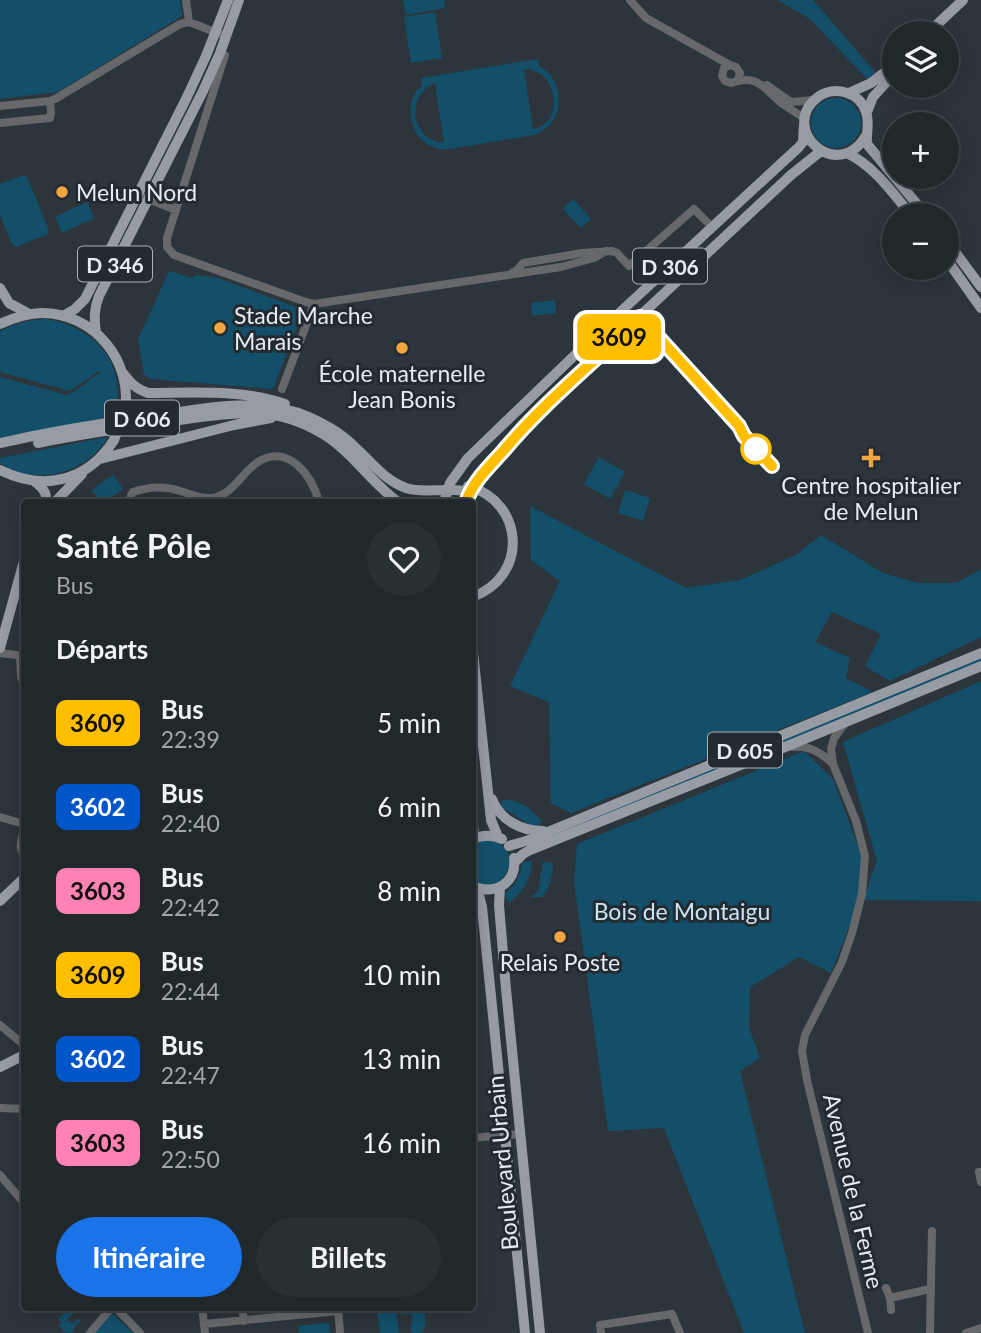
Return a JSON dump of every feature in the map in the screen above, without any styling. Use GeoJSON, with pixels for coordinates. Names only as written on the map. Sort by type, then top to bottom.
{"type":"FeatureCollection","features":[{"type":"Feature","properties":{"kind":"main road","name":"D 346"},"geometry":{"type":"LineString","coordinates":[[96,332],[94,307],[203,91],[221,34],[228,0]]}},
{"type":"Feature","properties":{"kind":"main road","name":"D 346"},"geometry":{"type":"LineString","coordinates":[[63,316],[85,299],[239,0]]}},
{"type":"Feature","properties":{"kind":"main road"},"geometry":{"type":"LineString","coordinates":[[941,21],[963,0]]}},
{"type":"Feature","properties":{"kind":"main road"},"geometry":{"type":"LineString","coordinates":[[949,21],[971,0]]}},
{"type":"Feature","properties":{"kind":"main road"},"geometry":{"type":"LineString","coordinates":[[849,93],[882,76]]}},
{"type":"Feature","properties":{"kind":"main road"},"geometry":{"type":"LineString","coordinates":[[867,112],[882,84]]}},
{"type":"Feature","properties":{"kind":"main road"},"geometry":{"type":"LineString","coordinates":[[866,134],[862,142],[847,153],[831,154],[821,151],[807,135],[805,121],[808,108],[814,100],[831,91],[849,93],[863,104],[867,112],[867,144],[916,203]]}},
{"type":"Feature","properties":{"kind":"main road","name":"D 306"},"geometry":{"type":"LineString","coordinates":[[447,490],[468,458],[604,327],[799,147],[803,142],[805,121]]}},
{"type":"Feature","properties":{"kind":"main road","name":"D 306"},"geometry":{"type":"LineString","coordinates":[[468,497],[481,475],[537,412],[797,170],[821,151]]}},
{"type":"Feature","properties":{"kind":"main road"},"geometry":{"type":"LineString","coordinates":[[847,153],[868,166],[901,203]]}},
{"type":"Feature","properties":{"kind":"main road"},"geometry":{"type":"LineString","coordinates":[[959,258],[981,286]]}},
{"type":"Feature","properties":{"kind":"main road"},"geometry":{"type":"LineString","coordinates":[[959,277],[981,308]]}},
{"type":"Feature","properties":{"kind":"main road"},"geometry":{"type":"LineString","coordinates":[[0,290],[9,303],[29,314]]}},
{"type":"Feature","properties":{"kind":"main road"},"geometry":{"type":"LineString","coordinates":[[0,290],[0,308]]}},
{"type":"Feature","properties":{"kind":"main road"},"geometry":{"type":"LineString","coordinates":[[0,324],[12,318],[42,313],[77,321],[96,332],[112,350],[122,372],[126,394],[125,411],[114,439],[100,459],[58,499]]}},
{"type":"Feature","properties":{"kind":"main road"},"geometry":{"type":"LineString","coordinates":[[122,372],[139,390],[148,393],[255,396],[295,407],[315,420]]}},
{"type":"Feature","properties":{"kind":"main road","name":"D 606"},"geometry":{"type":"LineString","coordinates":[[0,443],[62,430],[186,411],[253,406],[327,425],[344,436],[380,471],[400,485],[415,490],[447,490],[468,497]]}},
{"type":"Feature","properties":{"kind":"main road"},"geometry":{"type":"LineString","coordinates":[[100,459],[282,413]]}},
{"type":"Feature","properties":{"kind":"main road","name":"D 606"},"geometry":{"type":"LineString","coordinates":[[0,451],[93,433],[202,417],[282,413],[331,440],[395,499]]}},
{"type":"Feature","properties":{"kind":"main road"},"geometry":{"type":"LineString","coordinates":[[2,472],[34,481],[63,479],[86,470]]}},
{"type":"Feature","properties":{"kind":"main road"},"geometry":{"type":"LineString","coordinates":[[34,481],[44,490],[47,499]]}},
{"type":"Feature","properties":{"kind":"main road"},"geometry":{"type":"LineString","coordinates":[[418,499],[440,486],[462,485],[476,488],[488,495],[503,511],[513,538],[510,559],[495,584],[476,596]]}},
{"type":"Feature","properties":{"kind":"main road"},"geometry":{"type":"LineString","coordinates":[[445,499],[447,490]]}},
{"type":"Feature","properties":{"kind":"main road"},"geometry":{"type":"LineString","coordinates":[[0,650],[21,589]]}},
{"type":"Feature","properties":{"kind":"main road","name":"D 605"},"geometry":{"type":"LineString","coordinates":[[509,846],[981,653]]}},
{"type":"Feature","properties":{"kind":"main road","name":"D 605"},"geometry":{"type":"LineString","coordinates":[[515,863],[530,850],[981,666]]}},
{"type":"Feature","properties":{"kind":"main road"},"geometry":{"type":"LineString","coordinates":[[476,680],[491,820],[498,837]]}},
{"type":"Feature","properties":{"kind":"main road"},"geometry":{"type":"LineString","coordinates":[[488,790],[503,817],[524,828],[548,831]]}},
{"type":"Feature","properties":{"kind":"main road"},"geometry":{"type":"LineString","coordinates":[[476,838],[490,835],[498,837],[509,846],[515,863],[511,877],[500,887],[489,890],[476,887]]}},
{"type":"Feature","properties":{"kind":"main road"},"geometry":{"type":"LineString","coordinates":[[0,896],[21,878]]}},
{"type":"Feature","properties":{"kind":"main road"},"geometry":{"type":"LineString","coordinates":[[0,901],[21,879]]}},
{"type":"Feature","properties":{"kind":"main road","name":"Boulevard Urbain"},"geometry":{"type":"LineString","coordinates":[[500,887],[506,989],[540,1333]]}},
{"type":"Feature","properties":{"kind":"main road"},"geometry":{"type":"LineString","coordinates":[[476,890],[482,907],[525,1333]]}},
{"type":"Feature","properties":{"kind":"main road"},"geometry":{"type":"LineString","coordinates":[[0,1059],[21,1048]]}},
{"type":"Feature","properties":{"kind":"main road"},"geometry":{"type":"LineString","coordinates":[[0,1067],[21,1056]]}},
{"type":"Feature","properties":{"kind":"street"},"geometry":{"type":"LineString","coordinates":[[186,0],[189,22]]}},
{"type":"Feature","properties":{"kind":"street"},"geometry":{"type":"LineString","coordinates":[[630,0],[646,18],[740,73],[738,79]]}},
{"type":"Feature","properties":{"kind":"street"},"geometry":{"type":"LineString","coordinates":[[0,106],[50,101],[180,24],[189,22],[221,34]]}},
{"type":"Feature","properties":{"kind":"street"},"geometry":{"type":"LineString","coordinates":[[225,55],[166,242],[172,253],[314,304],[572,265],[606,251]]}},
{"type":"Feature","properties":{"kind":"street"},"geometry":{"type":"LineString","coordinates":[[730,68],[724,78],[728,82],[738,79],[753,80],[805,121]]}},
{"type":"Feature","properties":{"kind":"street"},"geometry":{"type":"LineString","coordinates":[[730,68],[777,90],[791,102],[814,100]]}},
{"type":"Feature","properties":{"kind":"street"},"geometry":{"type":"LineString","coordinates":[[0,123],[50,118],[50,101]]}},
{"type":"Feature","properties":{"kind":"street"},"geometry":{"type":"LineString","coordinates":[[138,194],[176,210]]}},
{"type":"Feature","properties":{"kind":"street"},"geometry":{"type":"LineString","coordinates":[[510,274],[523,263],[606,251],[617,253],[629,266],[694,209],[712,227]]}},
{"type":"Feature","properties":{"kind":"street"},"geometry":{"type":"LineString","coordinates":[[282,389],[314,304]]}},
{"type":"Feature","properties":{"kind":"street"},"geometry":{"type":"LineString","coordinates":[[212,499],[225,493],[260,461],[281,457],[302,469],[314,487],[318,499]]}},
{"type":"Feature","properties":{"kind":"street"},"geometry":{"type":"LineString","coordinates":[[130,499],[133,492],[161,488],[207,499]]}},
{"type":"Feature","properties":{"kind":"street"},"geometry":{"type":"LineString","coordinates":[[0,650],[21,656]]}},
{"type":"Feature","properties":{"kind":"street"},"geometry":{"type":"LineString","coordinates":[[833,764],[831,749],[834,738],[846,722]]}},
{"type":"Feature","properties":{"kind":"street"},"geometry":{"type":"LineString","coordinates":[[785,747],[803,746],[813,749],[833,764]]}},
{"type":"Feature","properties":{"kind":"street","name":"Avenue de la Ferme"},"geometry":{"type":"LineString","coordinates":[[833,764],[856,821],[865,856],[862,894],[842,962],[805,1035],[802,1051],[868,1333]]}},
{"type":"Feature","properties":{"kind":"street"},"geometry":{"type":"LineString","coordinates":[[0,817],[21,823]]}},
{"type":"Feature","properties":{"kind":"street"},"geometry":{"type":"LineString","coordinates":[[0,1026],[21,1044]]}},
{"type":"Feature","properties":{"kind":"street"},"geometry":{"type":"LineString","coordinates":[[0,1108],[21,1109]]}},
{"type":"Feature","properties":{"kind":"street"},"geometry":{"type":"LineString","coordinates":[[476,1138],[520,1133]]}},
{"type":"Feature","properties":{"kind":"street"},"geometry":{"type":"LineString","coordinates":[[979,1172],[981,1182]]}},
{"type":"Feature","properties":{"kind":"street"},"geometry":{"type":"LineString","coordinates":[[0,1175],[21,1200]]}},
{"type":"Feature","properties":{"kind":"street"},"geometry":{"type":"LineString","coordinates":[[930,1333],[932,1231]]}},
{"type":"Feature","properties":{"kind":"street"},"geometry":{"type":"LineString","coordinates":[[886,1288],[891,1310]]}},
{"type":"Feature","properties":{"kind":"street"},"geometry":{"type":"LineString","coordinates":[[890,1298],[930,1289]]}},
{"type":"Feature","properties":{"kind":"street"},"geometry":{"type":"LineString","coordinates":[[90,1333],[109,1311]]}},
{"type":"Feature","properties":{"kind":"street"},"geometry":{"type":"LineString","coordinates":[[117,1311],[141,1333]]}},
{"type":"Feature","properties":{"kind":"street"},"geometry":{"type":"LineString","coordinates":[[203,1311],[205,1329],[322,1311]]}},
{"type":"Feature","properties":{"kind":"street"},"geometry":{"type":"LineString","coordinates":[[243,1311],[244,1321]]}},
{"type":"Feature","properties":{"kind":"street"},"geometry":{"type":"LineString","coordinates":[[338,1311],[340,1333]]}},
{"type":"Feature","properties":{"kind":"street"},"geometry":{"type":"LineString","coordinates":[[601,1333],[600,1325],[669,1314]]}},
{"type":"Feature","properties":{"kind":"street"},"geometry":{"type":"LineString","coordinates":[[669,1314],[674,1333]]}},
{"type":"Feature","properties":{"kind":"street"},"geometry":{"type":"LineString","coordinates":[[669,1314],[680,1333]]}},
{"type":"Feature","properties":{"kind":"street"},"geometry":{"type":"LineString","coordinates":[[966,1333],[981,1328]]}},
{"type":"Feature","properties":{"kind":"green space"},"geometry":{"type":"Polygon","coordinates":[[[0,0],[180,0],[182,16],[58,92],[0,99],[0,0]]]}},
{"type":"Feature","properties":{"kind":"green space"},"geometry":{"type":"Polygon","coordinates":[[[403,0],[444,0],[445,8],[406,15],[403,0]]]}},
{"type":"Feature","properties":{"kind":"green space"},"geometry":{"type":"Polygon","coordinates":[[[778,0],[813,0],[875,72],[868,80],[810,19],[778,0]]]}},
{"type":"Feature","properties":{"kind":"green space"},"geometry":{"type":"Polygon","coordinates":[[[435,12],[442,58],[411,63],[404,17],[435,12]]]}},
{"type":"Feature","properties":{"kind":"green space"},"geometry":{"type":"Polygon","coordinates":[[[538,59],[539,66],[548,73],[558,92],[557,113],[544,130],[534,135],[441,149],[420,138],[412,122],[411,102],[422,86],[421,78],[538,59]],[[524,69],[533,129],[550,118],[554,97],[545,77],[536,71],[524,69]],[[435,83],[419,97],[416,117],[424,134],[444,143],[444,142],[435,83]]]}},
{"type":"Feature","properties":{"kind":"green space"},"geometry":{"type":"Polygon","coordinates":[[[836,98],[854,105],[861,123],[854,141],[836,148],[818,141],[811,123],[818,105],[836,98]]]}},
{"type":"Feature","properties":{"kind":"green space"},"geometry":{"type":"Polygon","coordinates":[[[24,175],[48,228],[48,234],[16,247],[11,242],[0,215],[0,184],[24,175]]]}},
{"type":"Feature","properties":{"kind":"green space"},"geometry":{"type":"Polygon","coordinates":[[[573,199],[591,219],[581,228],[563,209],[573,199]]]}},
{"type":"Feature","properties":{"kind":"green space"},"geometry":{"type":"Polygon","coordinates":[[[87,202],[94,218],[62,233],[55,217],[87,202]]]}},
{"type":"Feature","properties":{"kind":"green space","name":"Stade Marche Marais"},"geometry":{"type":"Polygon","coordinates":[[[169,271],[192,278],[195,275],[218,278],[301,309],[301,316],[273,389],[150,379],[144,374],[138,340],[169,271]]]}},
{"type":"Feature","properties":{"kind":"green space"},"geometry":{"type":"Polygon","coordinates":[[[555,300],[556,313],[532,316],[531,303],[555,300]]]}},
{"type":"Feature","properties":{"kind":"green space"},"geometry":{"type":"Polygon","coordinates":[[[46,319],[80,330],[104,351],[112,364],[116,379],[116,416],[0,439],[0,377],[67,395],[100,373],[99,371],[70,391],[0,372],[0,331],[22,322],[46,319]]]}},
{"type":"Feature","properties":{"kind":"green space"},"geometry":{"type":"Polygon","coordinates":[[[108,437],[87,460],[60,473],[29,475],[0,463],[0,458],[108,437]]]}},
{"type":"Feature","properties":{"kind":"green space"},"geometry":{"type":"Polygon","coordinates":[[[599,457],[625,472],[610,499],[584,484],[599,457]]]}},
{"type":"Feature","properties":{"kind":"green space"},"geometry":{"type":"Polygon","coordinates":[[[113,475],[123,489],[109,499],[98,499],[92,490],[113,475]]]}},
{"type":"Feature","properties":{"kind":"green space"},"geometry":{"type":"Polygon","coordinates":[[[625,490],[650,498],[643,521],[618,513],[625,490]]]}},
{"type":"Feature","properties":{"kind":"green space"},"geometry":{"type":"Polygon","coordinates":[[[530,506],[686,588],[740,580],[796,555],[821,535],[883,573],[917,583],[957,583],[981,569],[981,637],[890,681],[865,666],[881,634],[832,612],[815,642],[850,658],[846,678],[873,692],[571,813],[551,803],[549,702],[510,686],[560,581],[531,560],[530,506]]]}},
{"type":"Feature","properties":{"kind":"green space"},"geometry":{"type":"Polygon","coordinates":[[[981,655],[981,663],[530,848],[528,843],[981,655]]]}},
{"type":"Feature","properties":{"kind":"green space"},"geometry":{"type":"Polygon","coordinates":[[[981,681],[981,901],[863,900],[877,861],[843,742],[981,681]]]}},
{"type":"Feature","properties":{"kind":"green space","name":"Bois de Montaigu"},"geometry":{"type":"Polygon","coordinates":[[[804,751],[833,779],[865,865],[859,902],[831,973],[799,957],[750,987],[749,1028],[760,1058],[740,1071],[805,1333],[744,1333],[664,1128],[608,1131],[574,882],[577,844],[804,751]]]}},
{"type":"Feature","properties":{"kind":"green space"},"geometry":{"type":"Polygon","coordinates":[[[502,800],[525,806],[542,822],[532,829],[501,807],[502,800]]]}},
{"type":"Feature","properties":{"kind":"green space"},"geometry":{"type":"Polygon","coordinates":[[[489,839],[501,844],[508,853],[506,874],[499,883],[480,886],[476,884],[477,841],[489,839]]]}},
{"type":"Feature","properties":{"kind":"green space"},"geometry":{"type":"Polygon","coordinates":[[[532,861],[526,885],[509,903],[504,894],[517,880],[522,862],[532,861]]]}},
{"type":"Feature","properties":{"kind":"green space"},"geometry":{"type":"Polygon","coordinates":[[[543,862],[553,863],[549,885],[542,897],[531,897],[538,891],[543,862]]]}},
{"type":"Feature","properties":{"kind":"green space"},"geometry":{"type":"Polygon","coordinates":[[[377,1311],[396,1311],[399,1333],[380,1333],[377,1311]]]}},
{"type":"Feature","properties":{"kind":"green space"},"geometry":{"type":"Polygon","coordinates":[[[424,1311],[425,1324],[421,1333],[413,1333],[410,1330],[413,1315],[399,1313],[424,1311]]]}},
{"type":"Feature","properties":{"kind":"green space"},"geometry":{"type":"Polygon","coordinates":[[[66,1312],[75,1312],[67,1319],[72,1324],[80,1319],[72,1333],[64,1332],[58,1319],[66,1312]]]}},
{"type":"Feature","properties":{"kind":"green space"},"geometry":{"type":"Polygon","coordinates":[[[111,1314],[114,1315],[133,1333],[94,1333],[111,1314]]]}},
{"type":"Feature","properties":{"kind":"green space"},"geometry":{"type":"Polygon","coordinates":[[[329,1323],[330,1333],[299,1333],[298,1326],[329,1323]]]}},
{"type":"Feature","properties":{"kind":"bus line","name":"3609"},"geometry":{"type":"LineString","coordinates":[[467,499],[477,481],[537,412],[640,317],[772,466]]}},
{"type":"Feature","properties":{"kind":"place","name":"Melun Nord"},"geometry":{"type":"Point","coordinates":[62,192]}},
{"type":"Feature","properties":{"kind":"place","name":"Stade Marche Marais"},"geometry":{"type":"Point","coordinates":[220,328]}},
{"type":"Feature","properties":{"kind":"place","name":"École maternelle Jean Bonis"},"geometry":{"type":"Point","coordinates":[402,348]}},
{"type":"Feature","properties":{"kind":"place","name":"Centre hospitalier de Melun"},"geometry":{"type":"Point","coordinates":[871,458]}},
{"type":"Feature","properties":{"kind":"place","name":"Relais Poste"},"geometry":{"type":"Point","coordinates":[560,937]}}]}
